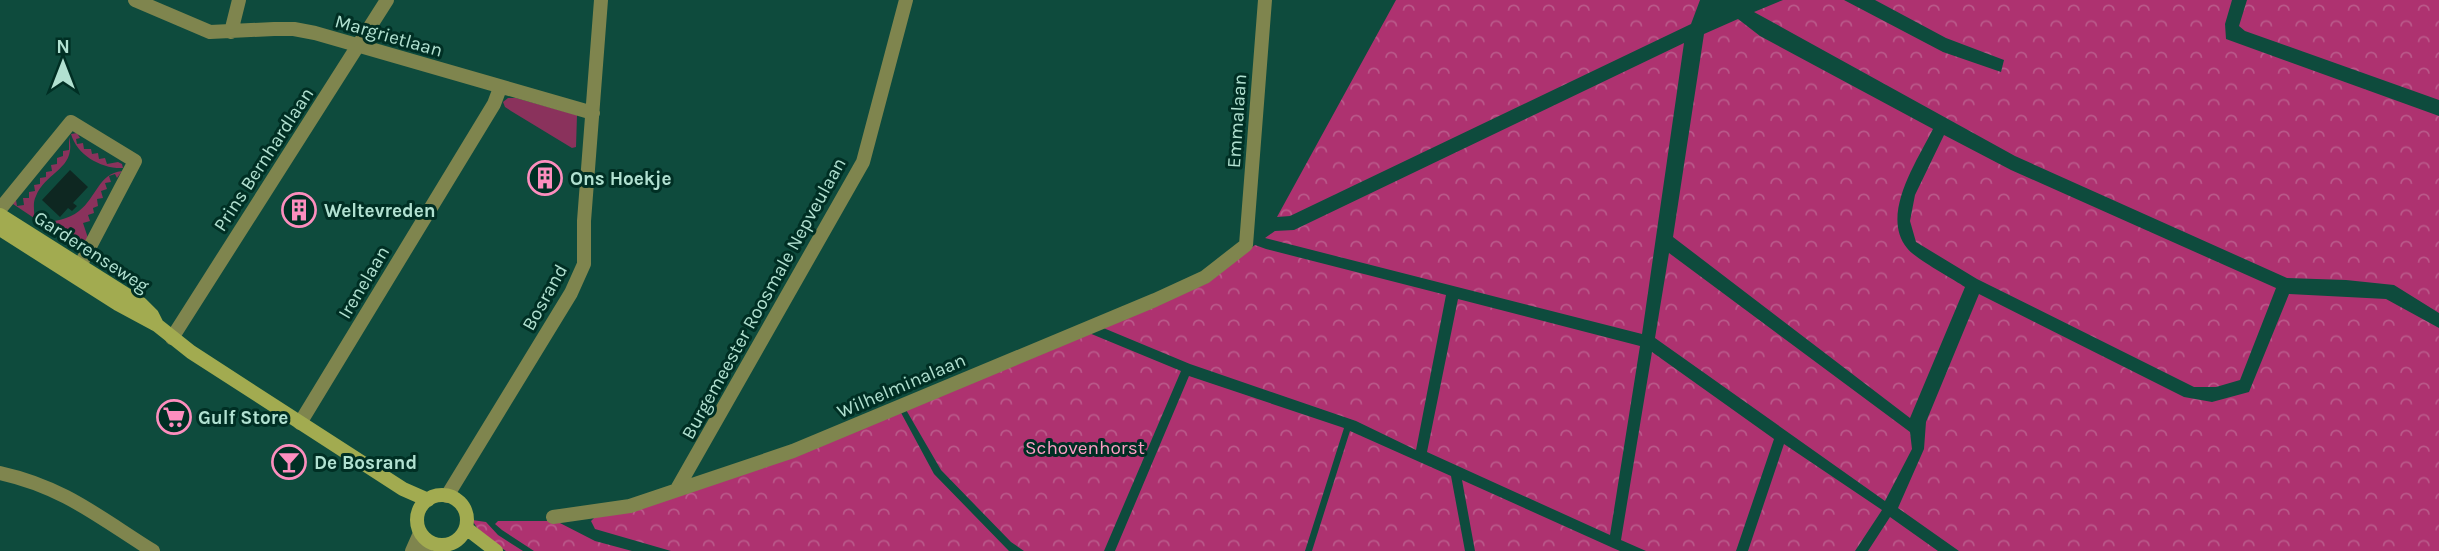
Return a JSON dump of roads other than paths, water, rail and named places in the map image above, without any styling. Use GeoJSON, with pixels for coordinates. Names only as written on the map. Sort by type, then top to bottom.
{"type":"FeatureCollection","features":[{"type":"Feature","properties":{"kind":"main road","name":"Garderenseweg"},"geometry":{"type":"LineString","coordinates":[[0,215],[146,320],[158,325],[172,338],[424,504]]}},
{"type":"Feature","properties":{"kind":"main road","name":"Garderenseweg"},"geometry":{"type":"LineString","coordinates":[[0,229],[78,271]]}},
{"type":"Feature","properties":{"kind":"main road"},"geometry":{"type":"LineString","coordinates":[[437,496],[452,498],[465,511],[463,532],[446,545],[424,542],[418,518],[424,504],[437,496]]}},
{"type":"Feature","properties":{"kind":"main road"},"geometry":{"type":"LineString","coordinates":[[463,532],[482,551]]}},
{"type":"Feature","properties":{"kind":"main road"},"geometry":{"type":"LineString","coordinates":[[463,532],[496,551]]}},
{"type":"Feature","properties":{"kind":"street","name":"Margrietlaan"},"geometry":{"type":"LineString","coordinates":[[135,0],[210,32],[294,29],[315,33],[593,113]]}},
{"type":"Feature","properties":{"kind":"street"},"geometry":{"type":"LineString","coordinates":[[231,32],[239,0]]}},
{"type":"Feature","properties":{"kind":"street","name":"Prins Bernhardlaan"},"geometry":{"type":"LineString","coordinates":[[172,338],[387,0]]}},
{"type":"Feature","properties":{"kind":"street","name":"Bosrand"},"geometry":{"type":"LineString","coordinates":[[452,498],[466,468],[571,293],[584,264],[584,221],[601,0]]}},
{"type":"Feature","properties":{"kind":"street","name":"Burgemeester Roosmale Nepveulaan"},"geometry":{"type":"LineString","coordinates":[[677,489],[863,162],[906,0]]}},
{"type":"Feature","properties":{"kind":"street","name":"Emmalaan"},"geometry":{"type":"LineString","coordinates":[[1246,244],[1265,0]]}},
{"type":"Feature","properties":{"kind":"street","name":"Irenelaan"},"geometry":{"type":"LineString","coordinates":[[300,423],[494,104],[500,88]]}},
{"type":"Feature","properties":{"kind":"street"},"geometry":{"type":"LineString","coordinates":[[0,208],[71,122],[135,161],[78,271]]}},
{"type":"Feature","properties":{"kind":"street","name":"Wilhelminalaan"},"geometry":{"type":"LineString","coordinates":[[553,517],[630,506],[793,451],[1156,300],[1205,277],[1246,244]]}},
{"type":"Feature","properties":{"kind":"street"},"geometry":{"type":"LineString","coordinates":[[0,473],[60,492],[152,551]]}},
{"type":"Feature","properties":{"kind":"street"},"geometry":{"type":"LineString","coordinates":[[412,551],[424,542]]}},
{"type":"Feature","properties":{"kind":"water"},"geometry":{"type":"Polygon","coordinates":[[[70,170],[88,187],[73,203],[77,206],[72,211],[68,208],[60,217],[42,200],[70,170]]]}},
{"type":"Feature","properties":{"kind":"place","name":"Ons Hoekje"},"geometry":{"type":"Point","coordinates":[545,178]}},
{"type":"Feature","properties":{"kind":"place","name":"Weltevreden"},"geometry":{"type":"Point","coordinates":[299,210]}},
{"type":"Feature","properties":{"kind":"place","name":"Gulf Store"},"geometry":{"type":"Point","coordinates":[174,417]}},
{"type":"Feature","properties":{"kind":"place","name":"De Bosrand"},"geometry":{"type":"Point","coordinates":[289,462]}},
{"type":"Feature","properties":{"kind":"park label","name":"Schovenhorst"},"geometry":{"type":"Point","coordinates":[1085,447]}}]}
